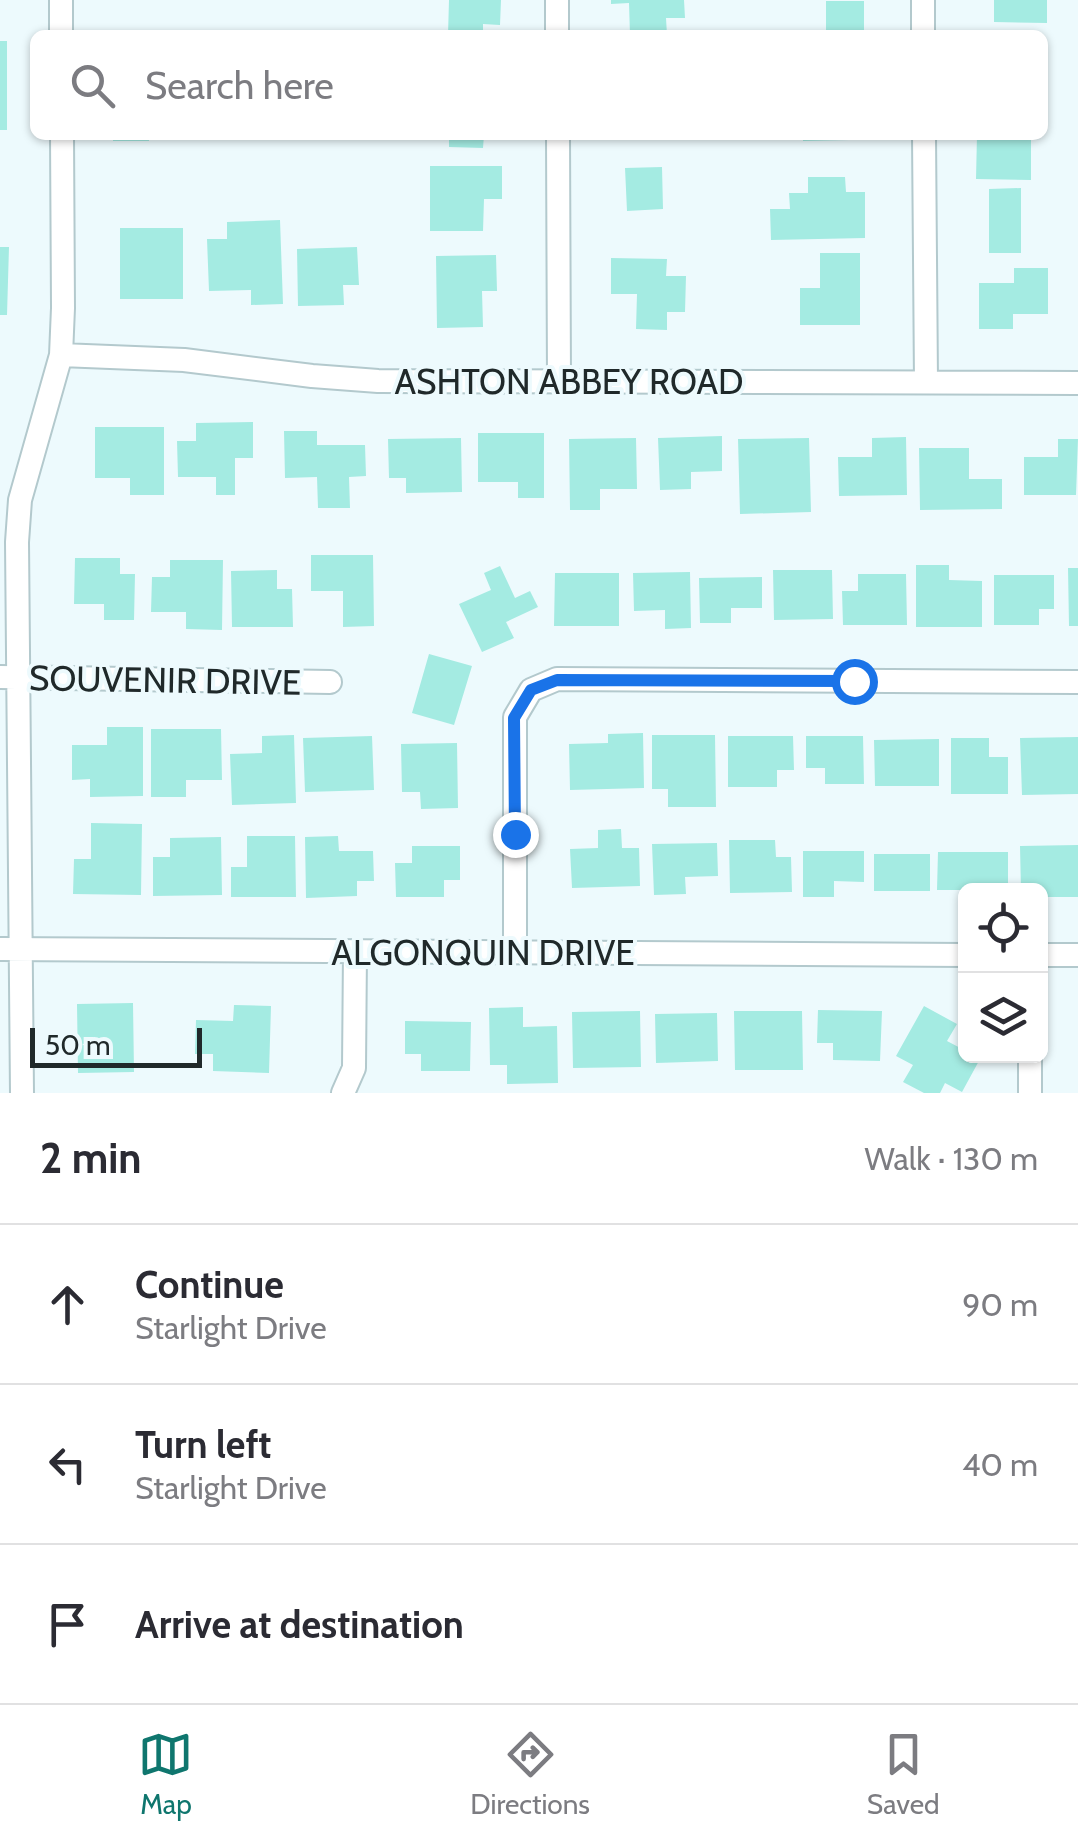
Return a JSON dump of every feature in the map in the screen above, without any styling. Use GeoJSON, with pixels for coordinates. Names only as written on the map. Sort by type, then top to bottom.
{"type":"FeatureCollection","features":[{"type":"Feature","properties":{"kind":"street"},"geometry":{"type":"LineString","coordinates":[[60,0],[61,30]]}},
{"type":"Feature","properties":{"kind":"street"},"geometry":{"type":"LineString","coordinates":[[557,0],[557,30]]}},
{"type":"Feature","properties":{"kind":"street"},"geometry":{"type":"LineString","coordinates":[[923,0],[924,30]]}},
{"type":"Feature","properties":{"kind":"street"},"geometry":{"type":"LineString","coordinates":[[22,1093],[10,949],[9,678],[17,542],[10,500],[61,356],[62,140]]}},
{"type":"Feature","properties":{"kind":"street"},"geometry":{"type":"LineString","coordinates":[[558,140],[559,381]]}},
{"type":"Feature","properties":{"kind":"street"},"geometry":{"type":"LineString","coordinates":[[924,140],[926,382]]}},
{"type":"Feature","properties":{"kind":"street","name":"ASHTON ABBEY ROAD"},"geometry":{"type":"LineString","coordinates":[[61,356],[184,360],[378,380],[1078,383]]}},
{"type":"Feature","properties":{"kind":"street","name":"SOUVENIR DRIVE"},"geometry":{"type":"LineString","coordinates":[[9,678],[330,682]]}},
{"type":"Feature","properties":{"kind":"street"},"geometry":{"type":"LineString","coordinates":[[515,951],[514,718],[531,690],[557,680],[1078,682]]}},
{"type":"Feature","properties":{"kind":"street","name":"ALGONQUIN DRIVE"},"geometry":{"type":"LineString","coordinates":[[10,949],[958,955]]}},
{"type":"Feature","properties":{"kind":"street"},"geometry":{"type":"LineString","coordinates":[[342,1093],[354,1068],[354,952]]}},
{"type":"Feature","properties":{"kind":"street"},"geometry":{"type":"LineString","coordinates":[[1048,955],[1078,955]]}},
{"type":"Feature","properties":{"kind":"street"},"geometry":{"type":"LineString","coordinates":[[1030,1063],[1030,1093]]}},
{"type":"Feature","properties":{"kind":"building"},"geometry":{"type":"Polygon","coordinates":[[[449,0],[501,0],[500,25],[483,24],[483,30],[448,30],[449,0]]]}},
{"type":"Feature","properties":{"kind":"building"},"geometry":{"type":"Polygon","coordinates":[[[611,0],[684,0],[685,18],[666,18],[667,30],[630,30],[629,3],[611,4],[611,0]]]}},
{"type":"Feature","properties":{"kind":"building"},"geometry":{"type":"Polygon","coordinates":[[[994,0],[1047,0],[1047,23],[994,22],[994,0]]]}},
{"type":"Feature","properties":{"kind":"building"},"geometry":{"type":"Polygon","coordinates":[[[826,1],[864,1],[864,30],[826,30],[826,1]]]}},
{"type":"Feature","properties":{"kind":"building"},"geometry":{"type":"Polygon","coordinates":[[[0,41],[7,41],[7,130],[0,130],[0,41]]]}},
{"type":"Feature","properties":{"kind":"building"},"geometry":{"type":"Polygon","coordinates":[[[449,140],[484,140],[483,148],[449,147],[449,140]]]}},
{"type":"Feature","properties":{"kind":"building"},"geometry":{"type":"Polygon","coordinates":[[[977,140],[1031,140],[1031,180],[976,179],[977,140]]]}},
{"type":"Feature","properties":{"kind":"building"},"geometry":{"type":"Polygon","coordinates":[[[430,166],[502,166],[502,199],[484,199],[483,231],[430,231],[430,166]]]}},
{"type":"Feature","properties":{"kind":"building"},"geometry":{"type":"Polygon","coordinates":[[[662,167],[663,209],[627,211],[625,168],[662,167]]]}},
{"type":"Feature","properties":{"kind":"building"},"geometry":{"type":"Polygon","coordinates":[[[808,177],[845,177],[846,192],[865,192],[865,238],[771,240],[770,209],[790,209],[789,193],[808,193],[808,177]]]}},
{"type":"Feature","properties":{"kind":"building"},"geometry":{"type":"Polygon","coordinates":[[[1021,188],[1021,253],[989,253],[989,189],[1021,188]]]}},
{"type":"Feature","properties":{"kind":"building"},"geometry":{"type":"Polygon","coordinates":[[[280,220],[283,304],[251,305],[251,290],[209,291],[207,239],[227,239],[227,222],[280,220]]]}},
{"type":"Feature","properties":{"kind":"building"},"geometry":{"type":"Polygon","coordinates":[[[120,228],[183,228],[183,299],[120,299],[120,228]]]}},
{"type":"Feature","properties":{"kind":"building"},"geometry":{"type":"Polygon","coordinates":[[[0,247],[9,247],[7,315],[0,315],[0,247]]]}},
{"type":"Feature","properties":{"kind":"building"},"geometry":{"type":"Polygon","coordinates":[[[357,247],[359,285],[343,285],[344,305],[298,306],[297,249],[357,247]]]}},
{"type":"Feature","properties":{"kind":"building"},"geometry":{"type":"Polygon","coordinates":[[[820,253],[860,253],[860,325],[800,325],[800,288],[820,288],[820,253]]]}},
{"type":"Feature","properties":{"kind":"building"},"geometry":{"type":"Polygon","coordinates":[[[496,255],[497,291],[482,291],[483,327],[437,328],[436,256],[496,255]]]}},
{"type":"Feature","properties":{"kind":"building"},"geometry":{"type":"Polygon","coordinates":[[[611,258],[667,259],[666,276],[686,276],[685,312],[667,312],[667,330],[636,329],[637,294],[611,294],[611,258]]]}},
{"type":"Feature","properties":{"kind":"building"},"geometry":{"type":"Polygon","coordinates":[[[1014,268],[1048,268],[1048,314],[1013,314],[1013,329],[979,329],[979,283],[1014,283],[1014,268]]]}},
{"type":"Feature","properties":{"kind":"building"},"geometry":{"type":"Polygon","coordinates":[[[253,422],[253,458],[235,458],[235,495],[216,495],[216,477],[178,477],[177,441],[196,441],[196,423],[253,422]]]}},
{"type":"Feature","properties":{"kind":"building"},"geometry":{"type":"Polygon","coordinates":[[[95,427],[164,427],[164,495],[130,495],[130,478],[95,478],[95,427]]]}},
{"type":"Feature","properties":{"kind":"building"},"geometry":{"type":"Polygon","coordinates":[[[284,431],[317,431],[317,445],[365,445],[366,476],[349,477],[350,508],[318,508],[317,477],[285,478],[284,431]]]}},
{"type":"Feature","properties":{"kind":"building"},"geometry":{"type":"Polygon","coordinates":[[[478,433],[544,433],[544,498],[518,498],[518,482],[478,482],[478,433]]]}},
{"type":"Feature","properties":{"kind":"building"},"geometry":{"type":"Polygon","coordinates":[[[722,436],[722,471],[691,472],[691,489],[660,490],[658,438],[722,436]]]}},
{"type":"Feature","properties":{"kind":"building"},"geometry":{"type":"Polygon","coordinates":[[[906,437],[907,495],[839,496],[838,457],[872,457],[872,438],[906,437]]]}},
{"type":"Feature","properties":{"kind":"building"},"geometry":{"type":"Polygon","coordinates":[[[461,438],[462,492],[406,493],[406,478],[389,478],[388,439],[461,438]]]}},
{"type":"Feature","properties":{"kind":"building"},"geometry":{"type":"Polygon","coordinates":[[[636,438],[637,489],[600,489],[600,510],[570,510],[569,439],[636,438]]]}},
{"type":"Feature","properties":{"kind":"building"},"geometry":{"type":"Polygon","coordinates":[[[809,438],[811,512],[740,514],[738,439],[809,438]]]}},
{"type":"Feature","properties":{"kind":"building"},"geometry":{"type":"Polygon","coordinates":[[[1058,439],[1078,439],[1076,495],[1024,495],[1024,457],[1058,457],[1058,439]]]}},
{"type":"Feature","properties":{"kind":"building"},"geometry":{"type":"Polygon","coordinates":[[[919,448],[969,448],[969,479],[1002,479],[1002,509],[920,510],[919,448]]]}},
{"type":"Feature","properties":{"kind":"building"},"geometry":{"type":"Polygon","coordinates":[[[311,555],[373,555],[374,626],[343,627],[343,591],[311,591],[311,555]]]}},
{"type":"Feature","properties":{"kind":"building"},"geometry":{"type":"Polygon","coordinates":[[[75,558],[120,558],[120,574],[135,574],[134,620],[104,620],[104,604],[74,604],[75,558]]]}},
{"type":"Feature","properties":{"kind":"building"},"geometry":{"type":"Polygon","coordinates":[[[170,560],[223,560],[222,630],[186,629],[186,612],[151,612],[152,577],[170,577],[170,560]]]}},
{"type":"Feature","properties":{"kind":"building"},"geometry":{"type":"Polygon","coordinates":[[[916,565],[949,565],[949,580],[982,581],[982,627],[916,627],[916,565]]]}},
{"type":"Feature","properties":{"kind":"building"},"geometry":{"type":"Polygon","coordinates":[[[500,566],[515,598],[530,591],[538,607],[506,622],[514,638],[482,652],[459,604],[491,590],[484,573],[500,566]]]}},
{"type":"Feature","properties":{"kind":"building"},"geometry":{"type":"Polygon","coordinates":[[[1068,568],[1078,568],[1078,626],[1069,626],[1068,568]]]}},
{"type":"Feature","properties":{"kind":"building"},"geometry":{"type":"Polygon","coordinates":[[[277,570],[277,589],[292,589],[293,627],[232,627],[231,571],[277,570]]]}},
{"type":"Feature","properties":{"kind":"building"},"geometry":{"type":"Polygon","coordinates":[[[773,570],[832,570],[833,619],[774,620],[773,570]]]}},
{"type":"Feature","properties":{"kind":"building"},"geometry":{"type":"Polygon","coordinates":[[[690,572],[691,628],[665,629],[665,610],[634,611],[633,573],[690,572]]]}},
{"type":"Feature","properties":{"kind":"building"},"geometry":{"type":"Polygon","coordinates":[[[555,573],[619,573],[619,626],[554,626],[555,573]]]}},
{"type":"Feature","properties":{"kind":"building"},"geometry":{"type":"Polygon","coordinates":[[[858,574],[906,574],[907,625],[843,625],[842,591],[858,591],[858,574]]]}},
{"type":"Feature","properties":{"kind":"building"},"geometry":{"type":"Polygon","coordinates":[[[994,575],[1054,575],[1054,609],[1039,609],[1039,625],[994,625],[994,575]]]}},
{"type":"Feature","properties":{"kind":"building"},"geometry":{"type":"Polygon","coordinates":[[[762,577],[762,608],[731,608],[731,623],[700,623],[699,578],[762,577]]]}},
{"type":"Feature","properties":{"kind":"building"},"geometry":{"type":"Polygon","coordinates":[[[429,654],[472,666],[454,725],[412,713],[429,654]]]}},
{"type":"Feature","properties":{"kind":"building"},"geometry":{"type":"Polygon","coordinates":[[[107,727],[143,727],[143,796],[90,797],[90,779],[72,780],[72,745],[107,745],[107,727]]]}},
{"type":"Feature","properties":{"kind":"building"},"geometry":{"type":"Polygon","coordinates":[[[151,729],[221,729],[222,780],[186,780],[186,797],[151,797],[151,729]]]}},
{"type":"Feature","properties":{"kind":"building"},"geometry":{"type":"Polygon","coordinates":[[[643,733],[644,788],[570,790],[569,744],[608,743],[608,734],[643,733]]]}},
{"type":"Feature","properties":{"kind":"building"},"geometry":{"type":"Polygon","coordinates":[[[294,735],[296,803],[232,805],[230,754],[262,753],[262,736],[294,735]]]}},
{"type":"Feature","properties":{"kind":"building"},"geometry":{"type":"Polygon","coordinates":[[[652,735],[715,735],[716,807],[668,807],[668,789],[652,789],[652,735]]]}},
{"type":"Feature","properties":{"kind":"building"},"geometry":{"type":"Polygon","coordinates":[[[372,736],[374,790],[305,792],[303,738],[372,736]]]}},
{"type":"Feature","properties":{"kind":"building"},"geometry":{"type":"Polygon","coordinates":[[[728,736],[793,736],[794,770],[777,770],[777,787],[728,787],[728,736]]]}},
{"type":"Feature","properties":{"kind":"building"},"geometry":{"type":"Polygon","coordinates":[[[806,736],[863,736],[864,784],[825,784],[825,768],[806,768],[806,736]]]}},
{"type":"Feature","properties":{"kind":"building"},"geometry":{"type":"Polygon","coordinates":[[[1078,737],[1078,794],[1022,795],[1020,738],[1078,737]]]}},
{"type":"Feature","properties":{"kind":"building"},"geometry":{"type":"Polygon","coordinates":[[[951,738],[989,738],[989,757],[1008,757],[1008,794],[951,794],[951,738]]]}},
{"type":"Feature","properties":{"kind":"building"},"geometry":{"type":"Polygon","coordinates":[[[939,739],[939,786],[875,786],[874,740],[939,739]]]}},
{"type":"Feature","properties":{"kind":"building"},"geometry":{"type":"Polygon","coordinates":[[[457,743],[458,808],[421,809],[420,792],[402,792],[401,744],[457,743]]]}},
{"type":"Feature","properties":{"kind":"building"},"geometry":{"type":"Polygon","coordinates":[[[91,823],[142,824],[141,895],[73,894],[74,859],[91,859],[91,823]]]}},
{"type":"Feature","properties":{"kind":"building"},"geometry":{"type":"Polygon","coordinates":[[[621,829],[622,848],[639,848],[640,886],[572,888],[570,849],[598,848],[598,830],[621,829]]]}},
{"type":"Feature","properties":{"kind":"building"},"geometry":{"type":"Polygon","coordinates":[[[247,836],[295,836],[296,897],[231,897],[231,867],[247,867],[247,836]]]}},
{"type":"Feature","properties":{"kind":"building"},"geometry":{"type":"Polygon","coordinates":[[[338,836],[339,851],[373,851],[374,881],[357,881],[357,896],[306,898],[305,837],[338,836]]]}},
{"type":"Feature","properties":{"kind":"building"},"geometry":{"type":"Polygon","coordinates":[[[221,837],[222,895],[153,896],[153,857],[170,857],[170,838],[221,837]]]}},
{"type":"Feature","properties":{"kind":"building"},"geometry":{"type":"Polygon","coordinates":[[[729,840],[775,840],[776,857],[791,857],[792,892],[730,893],[729,840]]]}},
{"type":"Feature","properties":{"kind":"building"},"geometry":{"type":"Polygon","coordinates":[[[717,843],[718,876],[685,877],[686,894],[654,895],[652,844],[717,843]]]}},
{"type":"Feature","properties":{"kind":"building"},"geometry":{"type":"Polygon","coordinates":[[[1078,845],[1078,897],[1048,897],[1048,883],[1021,883],[1020,846],[1078,845]]]}},
{"type":"Feature","properties":{"kind":"building"},"geometry":{"type":"Polygon","coordinates":[[[412,846],[460,846],[460,880],[444,880],[444,897],[396,897],[395,863],[412,863],[412,846]]]}},
{"type":"Feature","properties":{"kind":"building"},"geometry":{"type":"Polygon","coordinates":[[[803,851],[864,851],[864,882],[834,881],[834,897],[803,897],[803,851]]]}},
{"type":"Feature","properties":{"kind":"building"},"geometry":{"type":"Polygon","coordinates":[[[938,852],[1008,852],[1008,883],[958,883],[958,890],[937,890],[938,852]]]}},
{"type":"Feature","properties":{"kind":"building"},"geometry":{"type":"Polygon","coordinates":[[[874,854],[930,854],[930,891],[874,891],[874,854]]]}},
{"type":"Feature","properties":{"kind":"building"},"geometry":{"type":"Polygon","coordinates":[[[133,1003],[134,1072],[78,1073],[77,1004],[133,1003]]]}},
{"type":"Feature","properties":{"kind":"building"},"geometry":{"type":"Polygon","coordinates":[[[234,1005],[271,1006],[269,1073],[213,1071],[213,1054],[195,1054],[196,1020],[233,1021],[234,1005]]]}},
{"type":"Feature","properties":{"kind":"building"},"geometry":{"type":"Polygon","coordinates":[[[924,1006],[957,1024],[947,1041],[958,1047],[958,1063],[978,1063],[962,1092],[945,1083],[940,1093],[924,1093],[903,1082],[913,1065],[896,1056],[924,1006]]]}},
{"type":"Feature","properties":{"kind":"building"},"geometry":{"type":"Polygon","coordinates":[[[523,1007],[523,1027],[557,1026],[558,1083],[507,1084],[507,1065],[490,1065],[489,1008],[523,1007]]]}},
{"type":"Feature","properties":{"kind":"building"},"geometry":{"type":"Polygon","coordinates":[[[818,1010],[882,1011],[880,1061],[833,1060],[833,1043],[817,1043],[818,1010]]]}},
{"type":"Feature","properties":{"kind":"building"},"geometry":{"type":"Polygon","coordinates":[[[640,1011],[641,1067],[573,1068],[572,1012],[640,1011]]]}},
{"type":"Feature","properties":{"kind":"building"},"geometry":{"type":"Polygon","coordinates":[[[734,1011],[802,1011],[803,1070],[735,1070],[734,1011]]]}},
{"type":"Feature","properties":{"kind":"building"},"geometry":{"type":"Polygon","coordinates":[[[717,1013],[718,1061],[656,1063],[655,1014],[717,1013]]]}},
{"type":"Feature","properties":{"kind":"building"},"geometry":{"type":"Polygon","coordinates":[[[405,1021],[471,1022],[470,1071],[421,1071],[421,1054],[405,1054],[405,1021]]]}},
{"type":"Feature","properties":{"kind":"route"},"geometry":{"type":"LineString","coordinates":[[515,834],[514,718],[531,690],[557,680],[854,681]]}}]}
